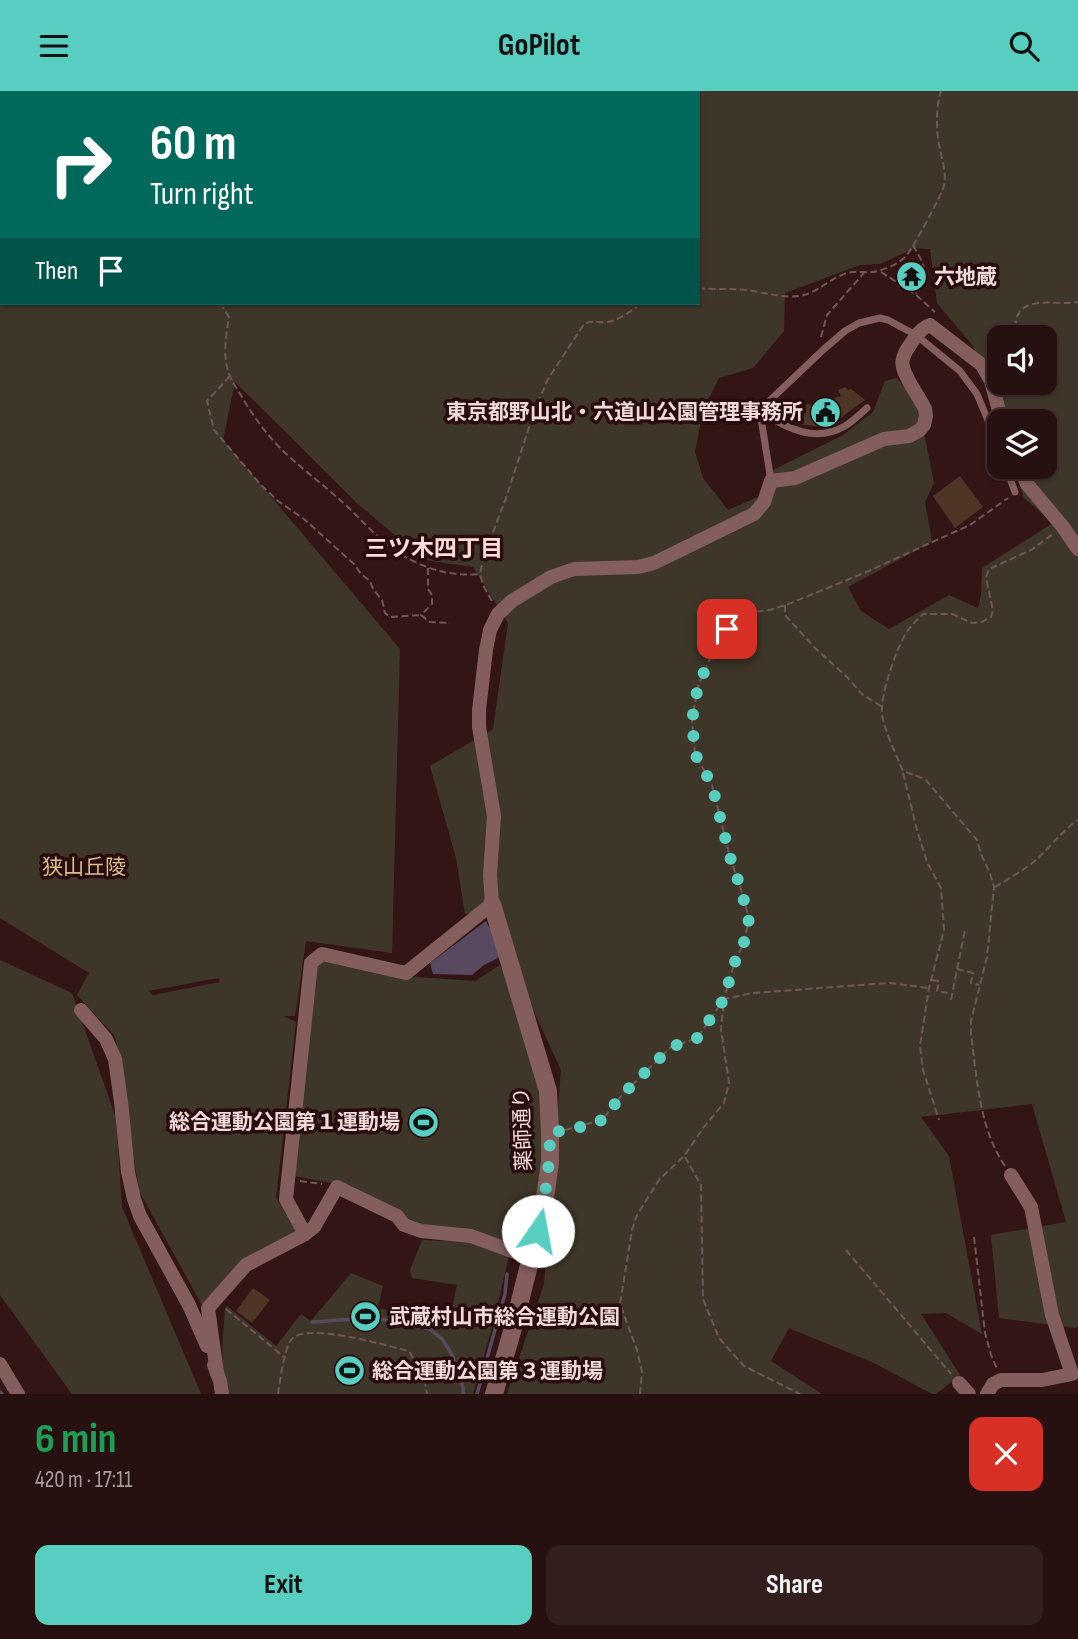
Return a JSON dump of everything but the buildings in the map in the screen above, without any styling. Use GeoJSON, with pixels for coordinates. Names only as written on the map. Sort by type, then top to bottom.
{"type":"FeatureCollection","features":[{"type":"Feature","properties":{"kind":"street"},"geometry":{"type":"LineString","coordinates":[[305,1234],[286,1199],[311,963],[323,954],[406,973],[492,904],[490,875],[494,816],[479,727],[479,710],[486,650],[490,630],[498,614],[512,601],[551,577],[574,569],[654,563],[754,514],[764,502],[771,481],[795,478],[884,439],[909,436],[920,430],[924,425],[925,409],[902,369],[902,361],[916,335],[925,326],[930,325],[982,365],[991,380],[999,409]]}},
{"type":"Feature","properties":{"kind":"street"},"geometry":{"type":"LineString","coordinates":[[1025,479],[1078,549]]}},
{"type":"Feature","properties":{"kind":"street","name":"薬師通り"},"geometry":{"type":"LineString","coordinates":[[492,904],[548,1091],[550,1133],[550,1162],[544,1205],[494,1394]]}},
{"type":"Feature","properties":{"kind":"street"},"geometry":{"type":"LineString","coordinates":[[81,1010],[106,1039],[115,1059],[128,1172],[140,1216],[189,1305],[217,1373]]}},
{"type":"Feature","properties":{"kind":"street"},"geometry":{"type":"LineString","coordinates":[[988,1394],[993,1384],[1001,1380],[1042,1380],[1075,1375],[1052,1315],[1031,1207],[1011,1175]]}},
{"type":"Feature","properties":{"kind":"street"},"geometry":{"type":"LineString","coordinates":[[222,1394],[208,1308],[246,1265],[314,1227],[337,1187],[397,1216],[404,1225],[421,1231],[471,1237],[531,1258]]}},
{"type":"Feature","properties":{"kind":"street"},"geometry":{"type":"LineString","coordinates":[[0,1364],[18,1394]]}},
{"type":"Feature","properties":{"kind":"lane"},"geometry":{"type":"LineString","coordinates":[[771,481],[761,418],[765,405],[824,349],[859,323],[880,318],[916,335],[960,371],[977,394],[987,418]]}},
{"type":"Feature","properties":{"kind":"lane"},"geometry":{"type":"LineString","coordinates":[[762,412],[795,431],[820,434],[846,425],[867,408]]}},
{"type":"Feature","properties":{"kind":"lane"},"geometry":{"type":"LineString","coordinates":[[1010,479],[1015,492]]}},
{"type":"Feature","properties":{"kind":"path"},"geometry":{"type":"LineString","coordinates":[[700,288],[750,290],[798,296],[854,271],[880,271],[906,256],[943,189],[945,173],[938,140],[938,104],[941,91]]}},
{"type":"Feature","properties":{"kind":"path"},"geometry":{"type":"LineString","coordinates":[[913,246],[925,268],[925,276],[915,294]]}},
{"type":"Feature","properties":{"kind":"path"},"geometry":{"type":"LineString","coordinates":[[824,349],[820,335],[827,315],[864,273]]}},
{"type":"Feature","properties":{"kind":"path"},"geometry":{"type":"LineString","coordinates":[[1016,325],[1020,311],[1032,303],[1078,302]]}},
{"type":"Feature","properties":{"kind":"path"},"geometry":{"type":"LineString","coordinates":[[221,305],[229,317],[226,362],[230,376],[262,428],[281,449],[393,549],[428,567],[459,575],[480,574]]}},
{"type":"Feature","properties":{"kind":"path"},"geometry":{"type":"LineString","coordinates":[[498,614],[480,574],[483,559],[548,379],[584,324],[591,321],[613,321],[639,305]]}},
{"type":"Feature","properties":{"kind":"path"},"geometry":{"type":"LineString","coordinates":[[230,376],[207,401],[214,430],[261,485],[354,564],[370,581],[390,617],[421,615],[432,604],[432,595],[428,589],[428,567]]}},
{"type":"Feature","properties":{"kind":"path"},"geometry":{"type":"LineString","coordinates":[[640,1394],[642,1372],[620,1304],[630,1243],[637,1215],[659,1180],[684,1156],[724,1103],[729,1083],[720,1029],[724,999],[749,919],[712,785],[695,754],[692,720],[698,686],[718,640],[737,619],[785,605],[970,525],[1015,492]]}},
{"type":"Feature","properties":{"kind":"path"},"geometry":{"type":"LineString","coordinates":[[939,1120],[923,1070],[920,1046],[929,988],[944,930],[941,887],[921,841],[903,771],[882,716],[882,706],[898,650],[907,632],[923,614],[952,614],[972,622],[982,622],[991,617],[993,610],[986,578],[989,569],[1031,550],[1063,527]]}},
{"type":"Feature","properties":{"kind":"path"},"geometry":{"type":"LineString","coordinates":[[785,605],[785,615],[814,647],[863,695],[882,706]]}},
{"type":"Feature","properties":{"kind":"path"},"geometry":{"type":"LineString","coordinates":[[421,615],[430,622],[450,623]]}},
{"type":"Feature","properties":{"kind":"path"},"geometry":{"type":"LineString","coordinates":[[903,771],[925,779],[976,840],[994,887],[987,957],[971,1021],[983,1115],[994,1150],[1011,1175]]}},
{"type":"Feature","properties":{"kind":"path"},"geometry":{"type":"LineString","coordinates":[[994,887],[1034,862],[1078,820]]}},
{"type":"Feature","properties":{"kind":"path"},"geometry":{"type":"LineString","coordinates":[[951,1000],[965,930]]}},
{"type":"Feature","properties":{"kind":"path"},"geometry":{"type":"LineString","coordinates":[[957,969],[974,973],[971,983],[980,985]]}},
{"type":"Feature","properties":{"kind":"path"},"geometry":{"type":"LineString","coordinates":[[931,980],[939,981],[937,991],[952,994]]}},
{"type":"Feature","properties":{"kind":"path"},"geometry":{"type":"LineString","coordinates":[[550,1133],[602,1120],[623,1094],[671,1047],[697,1038],[724,999],[752,993],[879,983],[929,988]]}},
{"type":"Feature","properties":{"kind":"path"},"geometry":{"type":"LineString","coordinates":[[684,1156],[701,1185],[703,1299],[719,1338],[744,1366],[800,1394]]}},
{"type":"Feature","properties":{"kind":"path"},"geometry":{"type":"LineString","coordinates":[[299,1181],[337,1187]]}},
{"type":"Feature","properties":{"kind":"path"},"geometry":{"type":"LineString","coordinates":[[974,1237],[985,1333],[1001,1380]]}},
{"type":"Feature","properties":{"kind":"path"},"geometry":{"type":"LineString","coordinates":[[846,1249],[964,1388]]}},
{"type":"Feature","properties":{"kind":"path"},"geometry":{"type":"LineString","coordinates":[[214,1299],[285,1358]]}},
{"type":"Feature","properties":{"kind":"path"},"geometry":{"type":"LineString","coordinates":[[278,1394],[289,1342],[292,1338],[306,1333],[335,1334],[409,1351],[424,1378],[427,1394]]}},
{"type":"Feature","properties":{"kind":"green space","name":"狭山丘陵"},"geometry":{"type":"Polygon","coordinates":[[[700,91],[1078,91],[1076,1328],[999,1318],[991,1235],[1066,1222],[1032,1104],[921,1117],[949,1156],[982,1334],[946,1313],[921,1314],[960,1375],[936,1394],[874,1363],[789,1328],[771,1361],[822,1394],[507,1394],[544,1284],[561,1070],[489,915],[465,914],[456,858],[430,766],[493,729],[508,623],[473,567],[424,560],[358,504],[235,382],[223,440],[400,649],[392,953],[306,941],[295,1016],[284,1016],[296,1022],[276,1198],[301,1230],[203,1307],[139,1191],[115,1036],[77,995],[89,973],[0,918],[0,305],[700,305],[700,91]],[[219,978],[148,991],[153,995],[220,982],[219,978]]]}},
{"type":"Feature","properties":{"kind":"green space"},"geometry":{"type":"Polygon","coordinates":[[[912,261],[921,268],[923,276],[917,286],[903,280],[901,271],[912,261]]]}},
{"type":"Feature","properties":{"kind":"green space","name":"総合運動公園第１運動場"},"geometry":{"type":"Polygon","coordinates":[[[324,958],[404,976],[475,981],[500,965],[527,1022],[542,1089],[550,1156],[536,1258],[422,1229],[347,1186],[294,1176],[315,965],[324,958]]]}},
{"type":"Feature","properties":{"kind":"green space"},"geometry":{"type":"Polygon","coordinates":[[[0,960],[72,993],[116,1118],[122,1207],[201,1394],[72,1394],[0,1295],[0,960]]]}},
{"type":"Feature","properties":{"kind":"green space","name":"武蔵村山市総合運動公園"},"geometry":{"type":"Polygon","coordinates":[[[422,1240],[470,1242],[509,1256],[473,1394],[226,1394],[222,1351],[227,1306],[276,1346],[301,1314],[311,1321],[351,1273],[383,1286],[378,1308],[449,1324],[457,1285],[412,1278],[410,1270],[422,1240]]]}},
{"type":"Feature","properties":{"kind":"shaded area"},"geometry":{"type":"Polygon","coordinates":[[[486,921],[504,955],[484,965],[472,975],[433,974],[430,963],[486,921]]]}},
{"type":"Feature","properties":{"kind":"waterway"},"geometry":{"type":"LineString","coordinates":[[477,1394],[505,1294],[507,1274]]}},
{"type":"Feature","properties":{"kind":"waterway"},"geometry":{"type":"LineString","coordinates":[[312,1322],[381,1319],[430,1329],[442,1339],[451,1353],[460,1374],[463,1394]]}},
{"type":"Feature","properties":{"kind":"place","name":"六地蔵"},"geometry":{"type":"Point","coordinates":[911,277]}},
{"type":"Feature","properties":{"kind":"place","name":"東京都野山北・六道山公園管理事務所"},"geometry":{"type":"Point","coordinates":[826,412]}},
{"type":"Feature","properties":{"kind":"place","name":"総合運動公園第１運動場"},"geometry":{"type":"Point","coordinates":[423,1122]}},
{"type":"Feature","properties":{"kind":"place","name":"武蔵村山市総合運動公園"},"geometry":{"type":"Point","coordinates":[366,1317]}},
{"type":"Feature","properties":{"kind":"place","name":"総合運動公園第３運動場"},"geometry":{"type":"Point","coordinates":[349,1371]}},
{"type":"Feature","properties":{"kind":"district","name":"三ツ木四丁目"},"geometry":{"type":"Point","coordinates":[434,549]}},
{"type":"Feature","properties":{"kind":"route"},"geometry":{"type":"LineString","coordinates":[[538,1231],[550,1162],[550,1133],[602,1120],[623,1094],[671,1047],[697,1038],[724,999],[734,964],[744,942],[749,919],[712,785],[695,754],[692,720],[698,686],[718,640],[727,629]]}}]}
